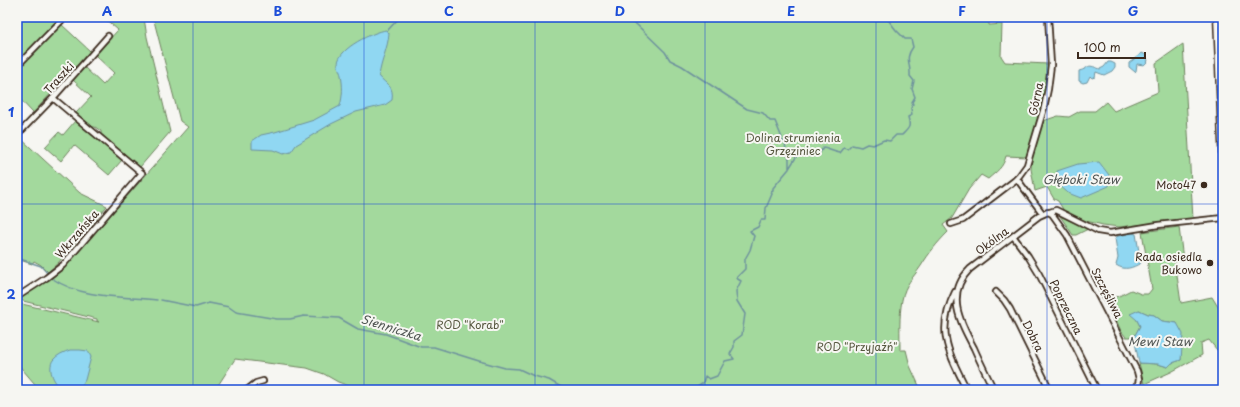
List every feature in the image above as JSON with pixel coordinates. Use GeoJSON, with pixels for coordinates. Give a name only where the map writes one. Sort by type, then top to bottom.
{"type":"FeatureCollection","features":[{"type":"Feature","properties":{"kind":"street"},"geometry":{"type":"LineString","coordinates":[[17,66],[65,17]]}},
{"type":"Feature","properties":{"kind":"street","name":"Górna"},"geometry":{"type":"LineString","coordinates":[[951,224],[963,220],[1016,179],[1027,165],[1042,116],[1051,66],[1048,17]]}},
{"type":"Feature","properties":{"kind":"street"},"geometry":{"type":"LineString","coordinates":[[1217,17],[1223,167]]}},
{"type":"Feature","properties":{"kind":"street","name":"Traszki"},"geometry":{"type":"LineString","coordinates":[[17,125],[22,130],[53,98],[108,36]]}},
{"type":"Feature","properties":{"kind":"street"},"geometry":{"type":"LineString","coordinates":[[1218,42],[1223,37]]}},
{"type":"Feature","properties":{"kind":"street","name":"Wkrzańska"},"geometry":{"type":"LineString","coordinates":[[17,297],[46,278],[62,265],[142,173],[53,98]]}},
{"type":"Feature","properties":{"kind":"street"},"geometry":{"type":"LineString","coordinates":[[1016,179],[1042,214],[1056,210],[1098,231],[1110,233],[1158,225],[1223,218]]}},
{"type":"Feature","properties":{"kind":"street","name":"Szczęśliwa"},"geometry":{"type":"LineString","coordinates":[[1050,212],[1067,235],[1137,372],[1139,379],[1138,385],[1131,390]]}},
{"type":"Feature","properties":{"kind":"street","name":"Okólna"},"geometry":{"type":"LineString","coordinates":[[967,390],[950,354],[946,339],[945,324],[950,302],[962,278],[970,269],[1042,214]]}},
{"type":"Feature","properties":{"kind":"street","name":"Poprzeczna"},"geometry":{"type":"LineString","coordinates":[[1013,236],[1034,265],[1044,283],[1097,390]]}},
{"type":"Feature","properties":{"kind":"street","name":"Okólna"},"geometry":{"type":"LineString","coordinates":[[958,288],[956,304],[960,320],[994,390]]}},
{"type":"Feature","properties":{"kind":"street","name":"Dobra"},"geometry":{"type":"LineString","coordinates":[[996,292],[1010,309],[1050,390]]}},
{"type":"Feature","properties":{"kind":"street"},"geometry":{"type":"LineString","coordinates":[[247,390],[256,383],[263,381]]}},
{"type":"Feature","properties":{"kind":"green space"},"geometry":{"type":"Polygon","coordinates":[[[17,17],[62,17],[17,63],[17,17]]]}},
{"type":"Feature","properties":{"kind":"green space"},"geometry":{"type":"Polygon","coordinates":[[[103,17],[144,18],[147,37],[170,132],[140,167],[101,134],[101,131],[93,127],[76,113],[91,97],[73,80],[84,67],[103,85],[114,73],[95,55],[118,30],[103,17]]]}},
{"type":"Feature","properties":{"kind":"green space"},"geometry":{"type":"Polygon","coordinates":[[[153,17],[989,17],[989,25],[1002,24],[1001,56],[1005,62],[1048,64],[1038,122],[1027,157],[1006,156],[1001,166],[988,179],[981,175],[969,189],[952,218],[943,225],[948,232],[930,252],[903,294],[900,312],[900,350],[906,350],[910,366],[921,390],[353,390],[349,386],[324,374],[307,368],[235,359],[215,390],[40,390],[17,363],[17,308],[22,304],[99,322],[97,319],[23,301],[18,297],[49,277],[102,225],[188,127],[180,121],[153,17]]]}},
{"type":"Feature","properties":{"kind":"green space"},"geometry":{"type":"Polygon","coordinates":[[[61,24],[90,51],[33,113],[17,96],[17,69],[61,24]]]}},
{"type":"Feature","properties":{"kind":"green space"},"geometry":{"type":"Polygon","coordinates":[[[1183,44],[1193,219],[1119,227],[1103,225],[1086,221],[1064,211],[1058,201],[1054,199],[1047,187],[1035,191],[1031,169],[1032,158],[1043,121],[1058,116],[1069,117],[1080,111],[1095,111],[1106,102],[1114,111],[1158,92],[1156,63],[1183,44]]]}},
{"type":"Feature","properties":{"kind":"green space"},"geometry":{"type":"Polygon","coordinates":[[[75,121],[122,160],[109,175],[74,145],[61,161],[45,147],[59,132],[63,135],[75,121]]]}},
{"type":"Feature","properties":{"kind":"green space"},"geometry":{"type":"Polygon","coordinates":[[[18,136],[80,193],[107,206],[58,263],[48,272],[34,261],[32,264],[17,259],[18,136]]]}},
{"type":"Feature","properties":{"kind":"green space"},"geometry":{"type":"Polygon","coordinates":[[[1060,216],[1088,229],[1073,235],[1060,216]]]}},
{"type":"Feature","properties":{"kind":"green space"},"geometry":{"type":"Polygon","coordinates":[[[1179,227],[1183,260],[1175,262],[1181,303],[1212,297],[1223,315],[1223,348],[1217,350],[1209,340],[1201,343],[1202,355],[1171,372],[1144,384],[1139,363],[1158,364],[1168,367],[1172,363],[1181,360],[1177,323],[1162,321],[1154,315],[1139,310],[1137,320],[1140,326],[1134,337],[1126,337],[1121,331],[1110,306],[1111,298],[1131,290],[1141,294],[1148,294],[1152,289],[1142,232],[1179,227]]]}},
{"type":"Feature","properties":{"kind":"water"},"geometry":{"type":"Polygon","coordinates":[[[386,30],[389,33],[379,76],[391,88],[392,100],[385,105],[356,112],[331,124],[296,145],[291,152],[283,154],[273,150],[252,149],[252,141],[261,135],[314,120],[340,106],[342,98],[342,83],[338,64],[340,57],[350,46],[365,37],[386,30]]]}},
{"type":"Feature","properties":{"kind":"water"},"geometry":{"type":"Polygon","coordinates":[[[1142,53],[1146,55],[1148,61],[1144,65],[1137,64],[1135,72],[1129,67],[1129,63],[1142,53]]]}},
{"type":"Feature","properties":{"kind":"water"},"geometry":{"type":"Polygon","coordinates":[[[1108,62],[1115,64],[1112,71],[1104,75],[1096,72],[1095,77],[1092,78],[1090,76],[1087,82],[1083,83],[1079,81],[1079,71],[1090,66],[1100,69],[1108,62]]]}},
{"type":"Feature","properties":{"kind":"water","name":"Głęboki Staw"},"geometry":{"type":"Polygon","coordinates":[[[1099,162],[1109,175],[1109,186],[1081,198],[1068,193],[1058,184],[1057,171],[1078,164],[1099,162]]]}},
{"type":"Feature","properties":{"kind":"water"},"geometry":{"type":"Polygon","coordinates":[[[1132,233],[1136,234],[1141,263],[1132,267],[1119,267],[1116,265],[1118,258],[1115,238],[1132,233]]]}},
{"type":"Feature","properties":{"kind":"water","name":"Mewi Staw"},"geometry":{"type":"Polygon","coordinates":[[[1139,310],[1154,315],[1162,321],[1177,323],[1183,334],[1181,360],[1172,363],[1168,367],[1158,364],[1139,363],[1134,337],[1140,326],[1137,320],[1130,314],[1139,310]]]}},
{"type":"Feature","properties":{"kind":"water"},"geometry":{"type":"Polygon","coordinates":[[[70,350],[88,351],[91,357],[85,380],[80,388],[65,389],[55,381],[51,372],[51,364],[55,358],[70,350]]]}},
{"type":"Feature","properties":{"kind":"waterway"},"geometry":{"type":"LineString","coordinates":[[387,31],[400,17]]}},
{"type":"Feature","properties":{"kind":"waterway"},"geometry":{"type":"LineString","coordinates":[[615,17],[636,24],[665,52],[670,60],[682,66],[747,109],[763,113],[770,121],[775,121],[782,138],[781,140],[785,142],[789,159],[789,169]]}},
{"type":"Feature","properties":{"kind":"waterway"},"geometry":{"type":"LineString","coordinates":[[697,390],[697,387],[703,383],[705,376],[709,379],[717,376],[725,361],[734,359],[730,354],[734,347],[734,341],[742,335],[745,314],[737,301],[736,291],[741,281],[736,278],[745,269],[745,259],[750,250],[754,236],[750,231],[758,227],[761,220],[765,220],[766,208],[772,194],[771,191],[788,170],[800,151],[809,150],[819,154],[823,148],[840,153],[844,148],[848,149],[852,145],[861,147],[867,144],[873,145],[884,140],[890,141],[896,135],[902,135],[909,127],[908,117],[912,115],[911,108],[915,97],[912,89],[914,81],[910,76],[908,58],[913,47],[911,39],[905,39],[886,17]]}},
{"type":"Feature","properties":{"kind":"waterway","name":"Sienniczka"},"geometry":{"type":"LineString","coordinates":[[17,258],[41,266],[48,274]]}},
{"type":"Feature","properties":{"kind":"waterway","name":"Sienniczka"},"geometry":{"type":"LineString","coordinates":[[53,279],[77,290],[103,296],[157,300]]}},
{"type":"Feature","properties":{"kind":"waterway","name":"Sienniczka"},"geometry":{"type":"LineString","coordinates":[[161,300],[196,307],[209,303],[229,307],[236,312],[277,319],[290,319],[304,316],[339,318],[358,329],[386,334],[421,347],[434,347],[505,368],[519,369],[534,376],[549,380],[566,390]]}},
{"type":"Feature","properties":{"kind":"place","name":"Moto47"},"geometry":{"type":"Point","coordinates":[1204,185]}},
{"type":"Feature","properties":{"kind":"place","name":"Rada osiedla Bukowo"},"geometry":{"type":"Point","coordinates":[1210,263]}},
{"type":"Feature","properties":{"kind":"park label","name":"Dolina strumienia Grzęziniec"},"geometry":{"type":"Point","coordinates":[793,144]}},
{"type":"Feature","properties":{"kind":"park label","name":"ROD \"Korab\""},"geometry":{"type":"Point","coordinates":[470,325]}},
{"type":"Feature","properties":{"kind":"park label","name":"ROD \"Przyjaźń\""},"geometry":{"type":"Point","coordinates":[857,347]}}]}
